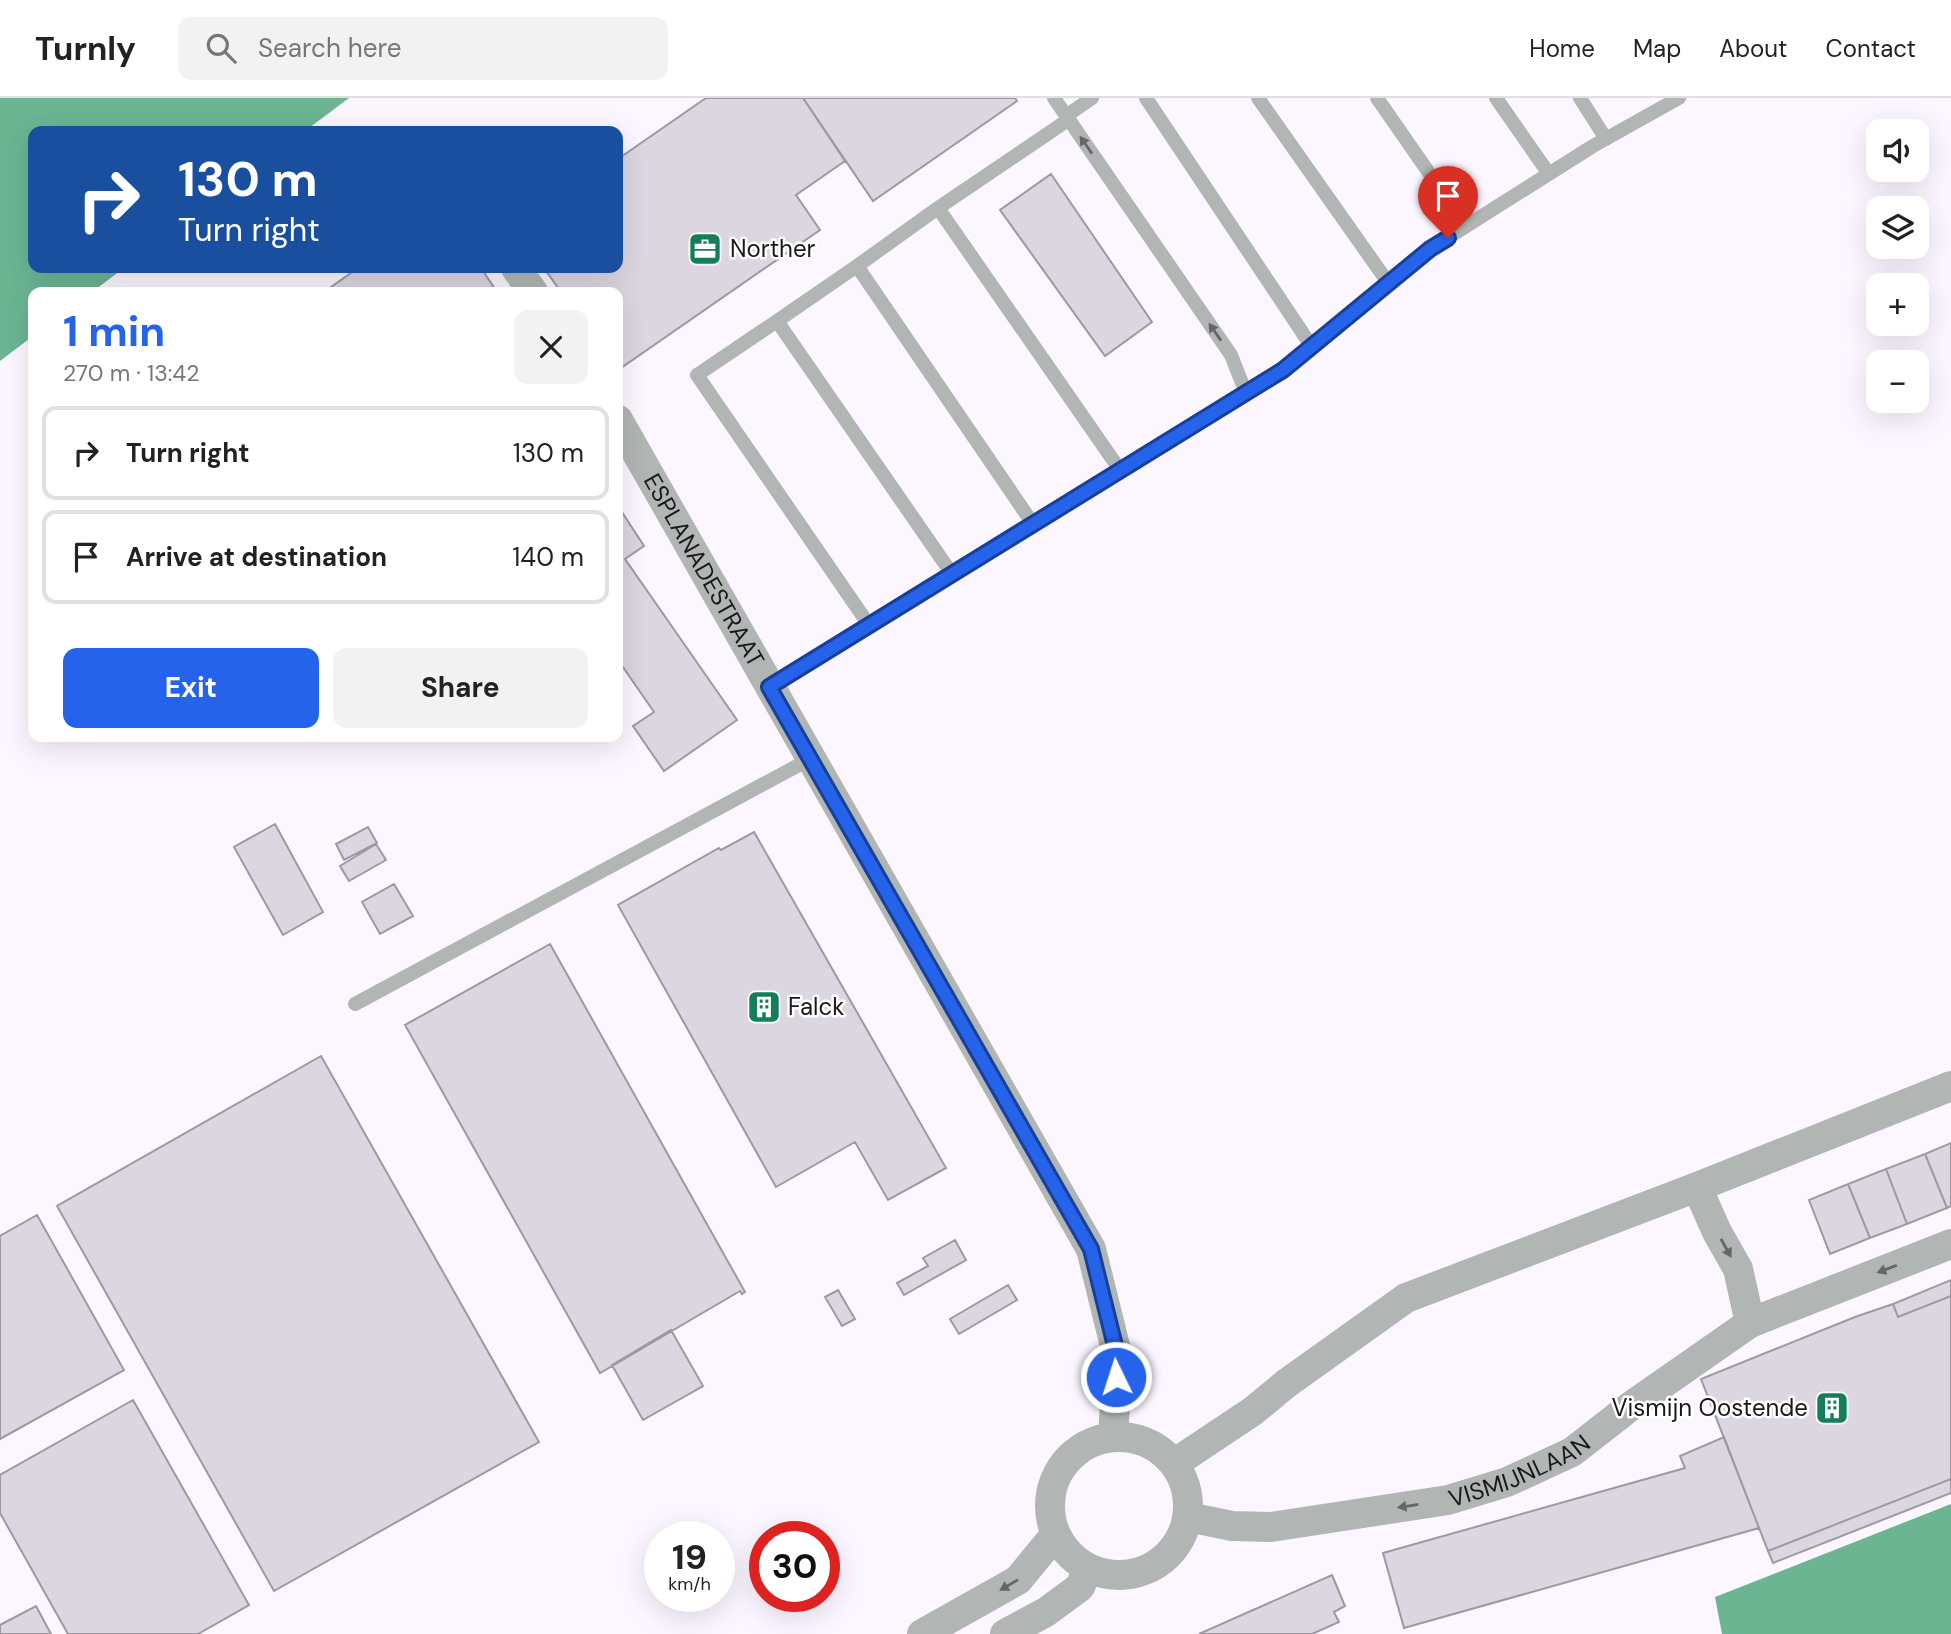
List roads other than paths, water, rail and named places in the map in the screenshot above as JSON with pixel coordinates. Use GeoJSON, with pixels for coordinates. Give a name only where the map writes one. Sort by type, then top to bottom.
{"type":"FeatureCollection","features":[{"type":"Feature","properties":{"kind":"street","name":"ESPLANADESTRAAT"},"geometry":{"type":"LineString","coordinates":[[623,429],[1091,1249],[1118,1358],[1113,1436]]}},
{"type":"Feature","properties":{"kind":"street"},"geometry":{"type":"LineString","coordinates":[[1175,1463],[1254,1411],[1287,1383],[1406,1297],[1697,1187],[1951,1086]]}},
{"type":"Feature","properties":{"kind":"street"},"geometry":{"type":"LineString","coordinates":[[1697,1187],[1717,1232],[1738,1269],[1750,1323]]}},
{"type":"Feature","properties":{"kind":"street","name":"VISMIJNLAAN"},"geometry":{"type":"LineString","coordinates":[[1188,1517],[1232,1526],[1271,1527],[1448,1500],[1507,1482],[1572,1452],[1631,1406],[1750,1323],[1951,1244]]}},
{"type":"Feature","properties":{"kind":"street"},"geometry":{"type":"LineString","coordinates":[[1113,1436],[1147,1441],[1175,1463],[1184,1479],[1188,1517],[1179,1542],[1162,1560],[1140,1573],[1114,1576],[1088,1569],[1069,1555],[1055,1535],[1049,1502],[1058,1470],[1082,1446],[1113,1436]]}},
{"type":"Feature","properties":{"kind":"street"},"geometry":{"type":"LineString","coordinates":[[922,1634],[1018,1580],[1055,1535]]}},
{"type":"Feature","properties":{"kind":"street"},"geometry":{"type":"LineString","coordinates":[[1005,1634],[1046,1612],[1080,1587],[1088,1569]]}},
{"type":"Feature","properties":{"kind":"lane"},"geometry":{"type":"LineString","coordinates":[[1054,98],[1231,355],[1245,393]]}},
{"type":"Feature","properties":{"kind":"lane"},"geometry":{"type":"LineString","coordinates":[[869,625],[697,375],[857,266],[1092,98]]}},
{"type":"Feature","properties":{"kind":"lane"},"geometry":{"type":"LineString","coordinates":[[1146,98],[1312,347]]}},
{"type":"Feature","properties":{"kind":"lane"},"geometry":{"type":"LineString","coordinates":[[1258,98],[1389,284]]}},
{"type":"Feature","properties":{"kind":"lane"},"geometry":{"type":"LineString","coordinates":[[1377,98],[1466,226]]}},
{"type":"Feature","properties":{"kind":"lane"},"geometry":{"type":"LineString","coordinates":[[1496,98],[1549,174]]}},
{"type":"Feature","properties":{"kind":"lane"},"geometry":{"type":"LineString","coordinates":[[1580,98],[1606,139]]}},
{"type":"Feature","properties":{"kind":"lane"},"geometry":{"type":"LineString","coordinates":[[769,687],[1283,370],[1430,249],[1606,139],[1679,98]]}},
{"type":"Feature","properties":{"kind":"lane"},"geometry":{"type":"LineString","coordinates":[[938,208],[1120,470]]}},
{"type":"Feature","properties":{"kind":"lane"},"geometry":{"type":"LineString","coordinates":[[857,266],[1033,524]]}},
{"type":"Feature","properties":{"kind":"lane"},"geometry":{"type":"LineString","coordinates":[[777,321],[952,574]]}},
{"type":"Feature","properties":{"kind":"lane"},"geometry":{"type":"LineString","coordinates":[[355,1004],[810,759]]}},
{"type":"Feature","properties":{"kind":"place","name":"Norther"},"geometry":{"type":"Point","coordinates":[705,249]}},
{"type":"Feature","properties":{"kind":"place","name":"Falck"},"geometry":{"type":"Point","coordinates":[764,1007]}},
{"type":"Feature","properties":{"kind":"place","name":"Vismijn Oostende"},"geometry":{"type":"Point","coordinates":[1832,1408]}}]}
